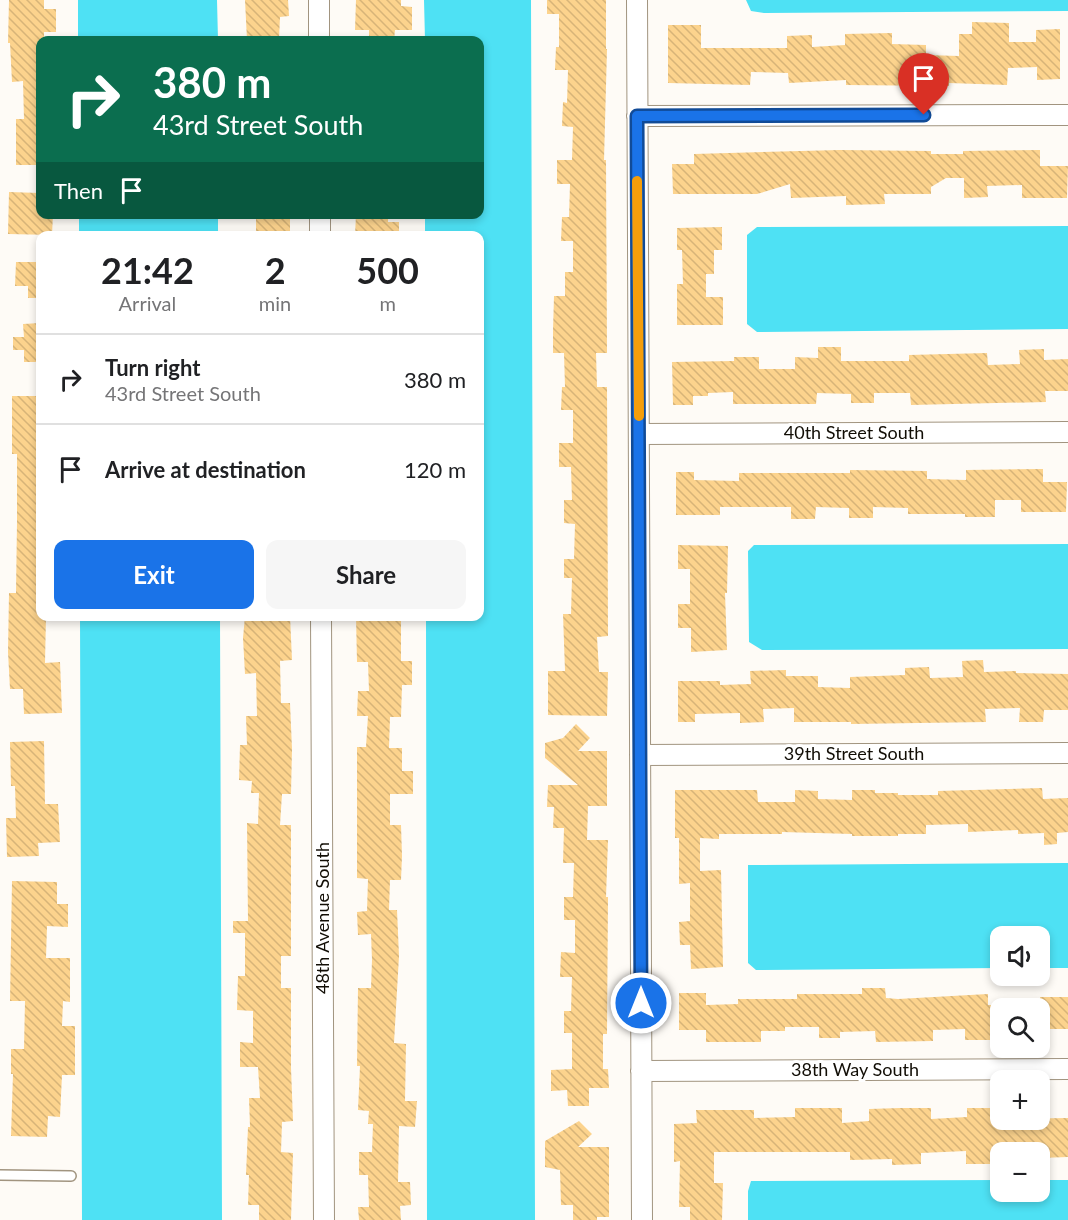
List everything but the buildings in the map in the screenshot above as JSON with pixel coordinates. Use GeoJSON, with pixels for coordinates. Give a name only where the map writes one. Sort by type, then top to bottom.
{"type":"FeatureCollection","features":[{"type":"Feature","properties":{"kind":"street"},"geometry":{"type":"LineString","coordinates":[[319,0],[319,36]]}},
{"type":"Feature","properties":{"kind":"street"},"geometry":{"type":"LineString","coordinates":[[637,0],[642,1220]]}},
{"type":"Feature","properties":{"kind":"street"},"geometry":{"type":"LineString","coordinates":[[637,116],[1068,115]]}},
{"type":"Feature","properties":{"kind":"street","name":"40th Street South"},"geometry":{"type":"LineString","coordinates":[[640,434],[1068,432]]}},
{"type":"Feature","properties":{"kind":"street","name":"48th Avenue South"},"geometry":{"type":"LineString","coordinates":[[321,621],[324,1220]]}},
{"type":"Feature","properties":{"kind":"street","name":"39th Street South"},"geometry":{"type":"LineString","coordinates":[[640,755],[1068,753]]}},
{"type":"Feature","properties":{"kind":"street","name":"38th Way South"},"geometry":{"type":"LineString","coordinates":[[641,1071],[1068,1069]]}},
{"type":"Feature","properties":{"kind":"lane"},"geometry":{"type":"LineString","coordinates":[[0,1175],[71,1176]]}},
{"type":"Feature","properties":{"kind":"water"},"geometry":{"type":"Polygon","coordinates":[[[78,0],[217,0],[218,36],[78,36],[78,0]]]}},
{"type":"Feature","properties":{"kind":"water"},"geometry":{"type":"Polygon","coordinates":[[[424,0],[531,0],[535,1220],[427,1220],[426,621],[484,621],[484,231],[425,231],[425,219],[484,219],[484,36],[425,36],[424,0]]]}},
{"type":"Feature","properties":{"kind":"water"},"geometry":{"type":"Polygon","coordinates":[[[746,0],[1068,0],[1068,11],[764,13],[751,11],[746,0]]]}},
{"type":"Feature","properties":{"kind":"water"},"geometry":{"type":"Polygon","coordinates":[[[79,219],[218,219],[218,231],[79,231],[79,219]]]}},
{"type":"Feature","properties":{"kind":"water"},"geometry":{"type":"Polygon","coordinates":[[[1068,226],[1068,329],[757,332],[747,324],[747,235],[757,227],[1068,226]]]}},
{"type":"Feature","properties":{"kind":"water"},"geometry":{"type":"Polygon","coordinates":[[[1068,544],[1068,649],[762,650],[749,642],[748,551],[754,545],[1068,544]]]}},
{"type":"Feature","properties":{"kind":"water"},"geometry":{"type":"Polygon","coordinates":[[[80,621],[220,621],[222,1220],[82,1220],[80,621]]]}},
{"type":"Feature","properties":{"kind":"water"},"geometry":{"type":"Polygon","coordinates":[[[1068,863],[1068,968],[1050,968],[1050,926],[990,926],[990,968],[756,970],[748,963],[748,865],[1068,863]]]}},
{"type":"Feature","properties":{"kind":"water"},"geometry":{"type":"Polygon","coordinates":[[[990,1180],[990,1202],[1050,1202],[1050,1180],[1068,1180],[1068,1220],[748,1220],[748,1191],[751,1181],[990,1180]]]}},
{"type":"Feature","properties":{"kind":"slow traffic"},"geometry":{"type":"LineString","coordinates":[[637,181],[639,416]]}},
{"type":"Feature","properties":{"kind":"route"},"geometry":{"type":"LineString","coordinates":[[641,1003],[637,116],[924,115]]}}]}
